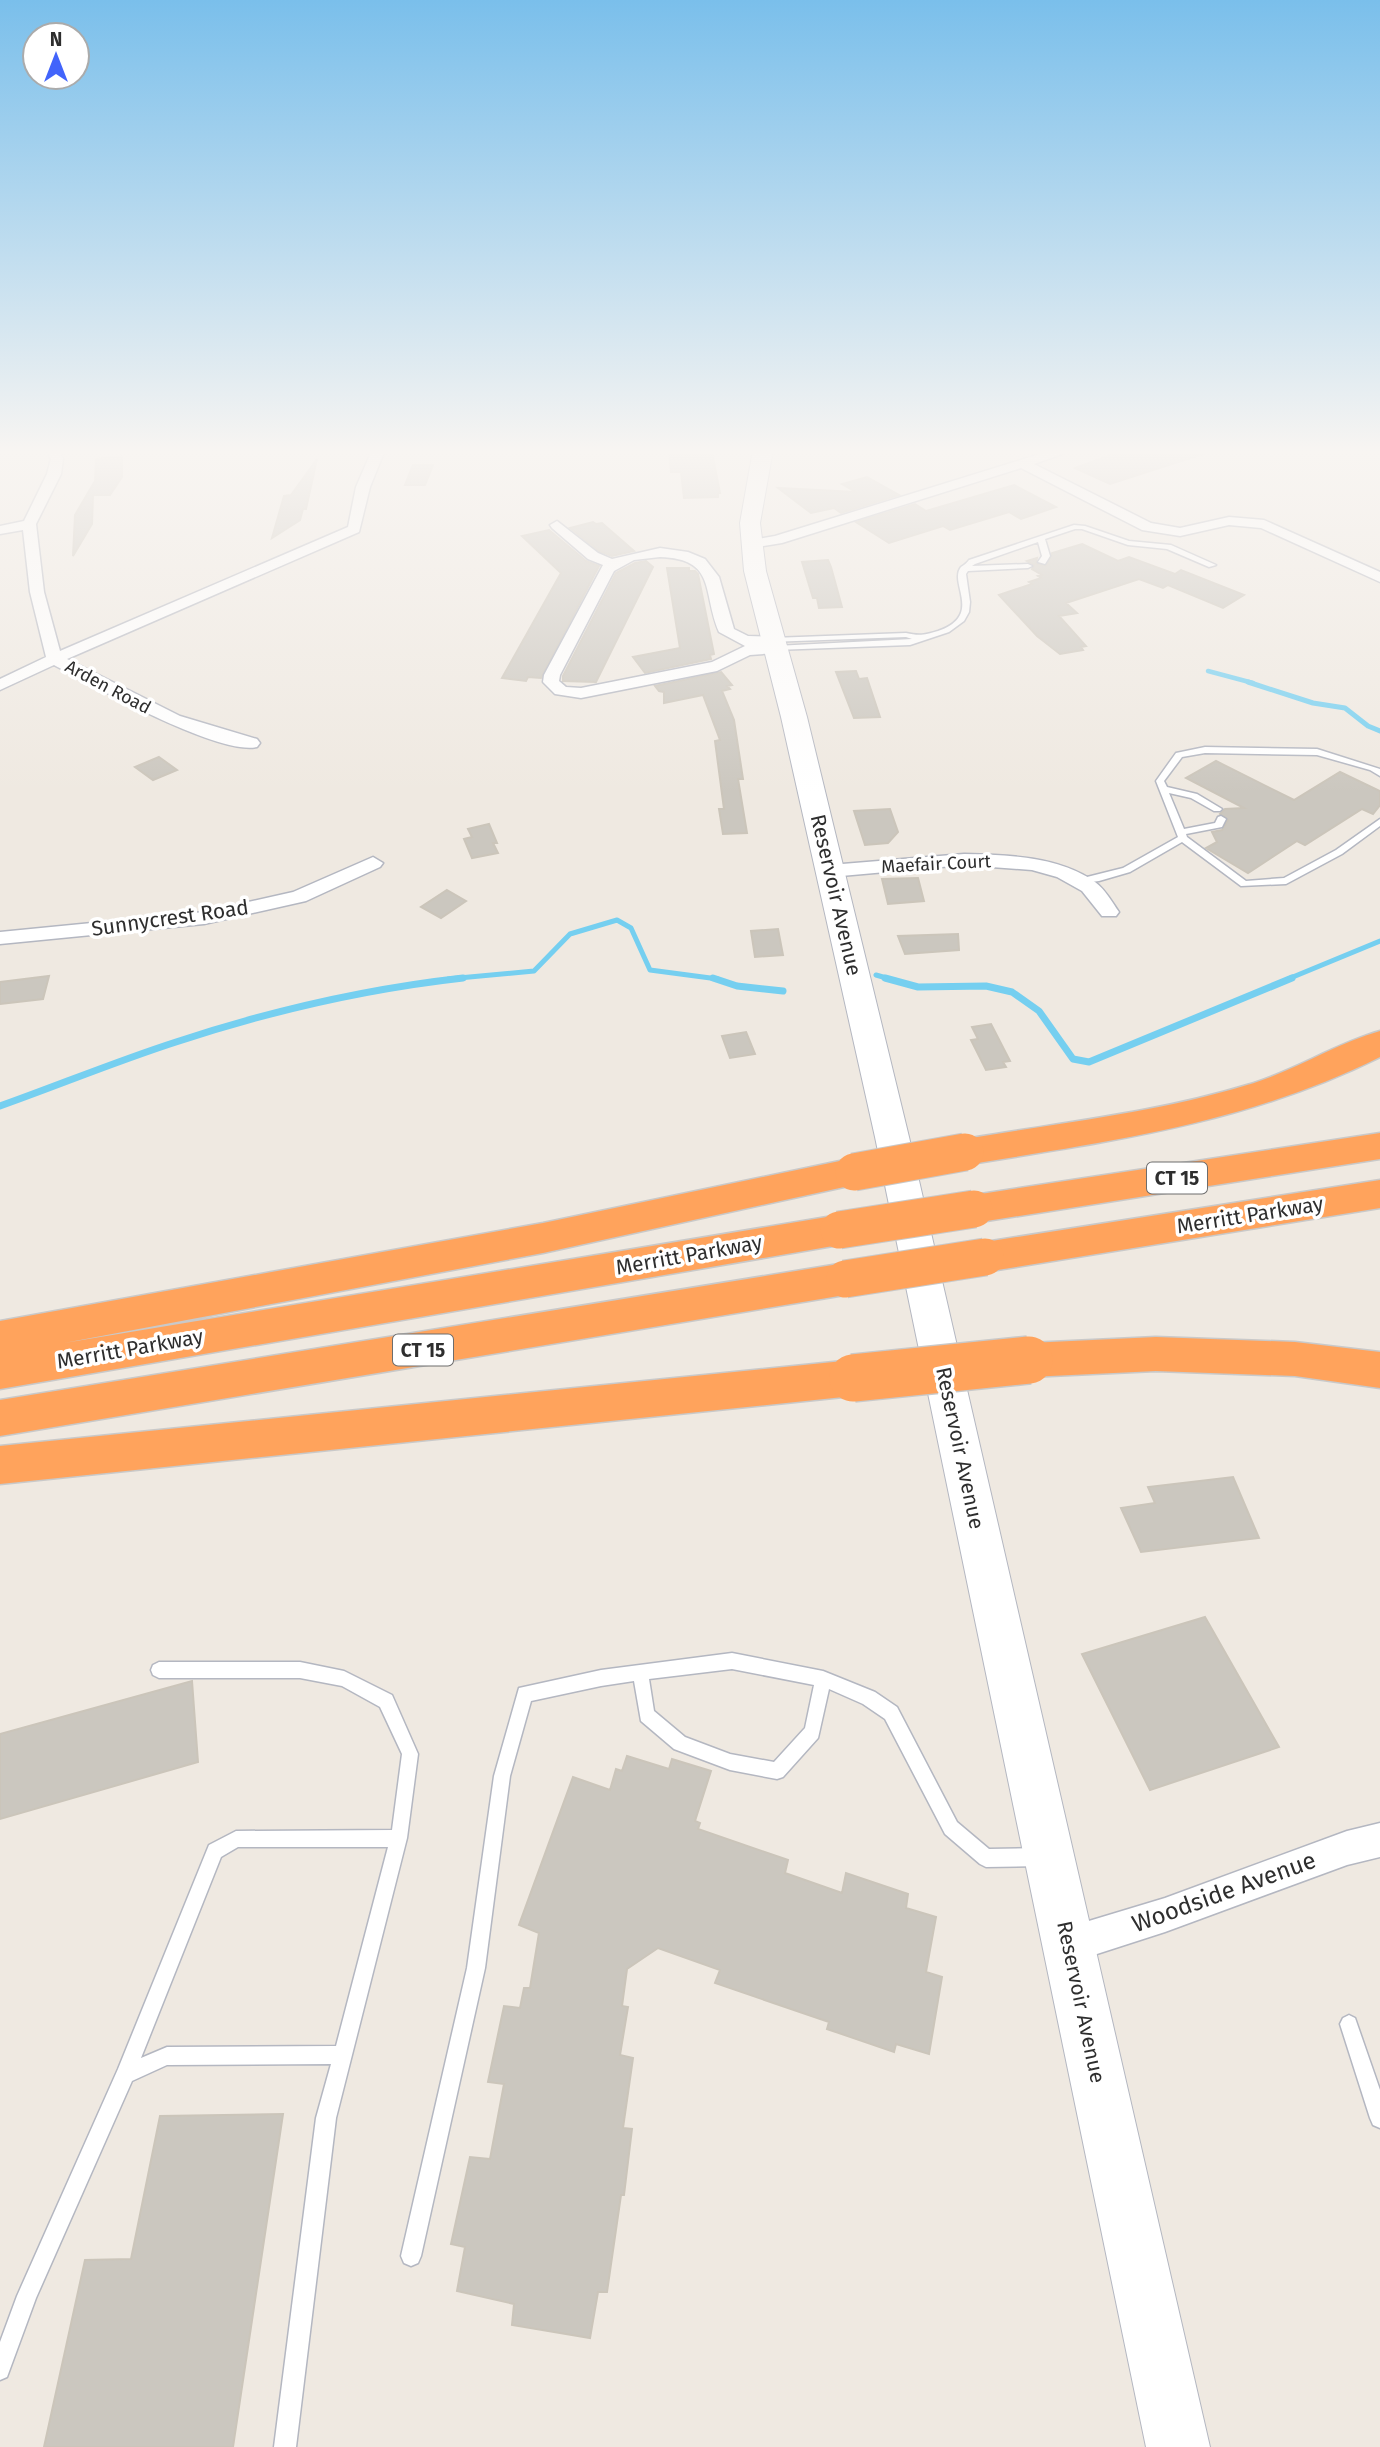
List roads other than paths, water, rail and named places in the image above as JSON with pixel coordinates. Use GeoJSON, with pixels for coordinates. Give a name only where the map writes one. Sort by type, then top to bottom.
{"type":"FeatureCollection","features":[{"type":"Feature","properties":{"kind":"highway"},"geometry":{"type":"LineString","coordinates":[[0,1338],[530,1241],[854,1172],[1128,1125],[1248,1098],[1335,1065],[1380,1043]]}},
{"type":"Feature","properties":{"kind":"highway","name":"Merritt Parkway"},"geometry":{"type":"LineString","coordinates":[[0,1371],[839,1230],[1380,1146]]}},
{"type":"Feature","properties":{"kind":"highway","name":"Merritt Parkway"},"geometry":{"type":"LineString","coordinates":[[0,1418],[1380,1194]]}},
{"type":"Feature","properties":{"kind":"highway"},"geometry":{"type":"LineString","coordinates":[[0,1465],[1028,1360],[1156,1354],[1295,1359],[1380,1370]]}},
{"type":"Feature","properties":{"kind":"main road","name":"Reservoir Avenue"},"geometry":{"type":"LineString","coordinates":[[756,564],[889,1123],[1178,2447]]}},
{"type":"Feature","properties":{"kind":"street","name":"Arden Road"},"geometry":{"type":"LineString","coordinates":[[34,564],[37,592],[54,659],[184,725],[212,736],[251,743]]}},
{"type":"Feature","properties":{"kind":"street"},"geometry":{"type":"LineString","coordinates":[[0,685],[273,564]]}},
{"type":"Feature","properties":{"kind":"street"},"geometry":{"type":"LineString","coordinates":[[612,564],[589,602],[552,676],[551,682],[555,689],[573,694],[717,666],[747,650],[774,644]]}},
{"type":"Feature","properties":{"kind":"street"},"geometry":{"type":"LineString","coordinates":[[704,564],[711,575],[727,632],[745,641],[774,644]]}},
{"type":"Feature","properties":{"kind":"street"},"geometry":{"type":"LineString","coordinates":[[1350,564],[1380,578]]}},
{"type":"Feature","properties":{"kind":"street","name":"Maefair Court"},"geometry":{"type":"LineString","coordinates":[[831,871],[973,859],[1012,860],[1052,869],[1088,887],[1109,912]]}},
{"type":"Feature","properties":{"kind":"street","name":"Sunnycrest Road"},"geometry":{"type":"LineString","coordinates":[[0,938],[204,918],[299,897],[373,863]]}},
{"type":"Feature","properties":{"kind":"street","name":"Woodside Avenue"},"geometry":{"type":"LineString","coordinates":[[1069,1945],[1165,1915],[1347,1848],[1380,1840]]}},
{"type":"Feature","properties":{"kind":"lane"},"geometry":{"type":"LineString","coordinates":[[774,644],[910,643],[951,628],[960,622],[966,613],[968,604],[962,574],[969,564]]}},
{"type":"Feature","properties":{"kind":"lane"},"geometry":{"type":"LineString","coordinates":[[964,569],[1028,566]]}},
{"type":"Feature","properties":{"kind":"lane"},"geometry":{"type":"LineString","coordinates":[[1380,774],[1374,768],[1317,752],[1205,750],[1179,755],[1160,781],[1182,835],[1244,884],[1286,881],[1339,852],[1380,822]]}},
{"type":"Feature","properties":{"kind":"lane"},"geometry":{"type":"LineString","coordinates":[[1163,789],[1194,796],[1217,809]]}},
{"type":"Feature","properties":{"kind":"lane"},"geometry":{"type":"LineString","coordinates":[[1078,882],[1136,866],[1182,835],[1219,825],[1221,819]]}},
{"type":"Feature","properties":{"kind":"lane"},"geometry":{"type":"LineString","coordinates":[[411,2256],[476,1968],[502,1776],[525,1694],[640,1672],[732,1661],[823,1679],[869,1698],[891,1713],[951,1828],[986,1858],[1048,1857]]}},
{"type":"Feature","properties":{"kind":"lane"},"geometry":{"type":"LineString","coordinates":[[159,1670],[300,1670],[344,1679],[387,1701],[410,1754],[399,1838],[326,2118],[285,2447]]}},
{"type":"Feature","properties":{"kind":"lane"},"geometry":{"type":"LineString","coordinates":[[640,1672],[647,1715],[680,1743],[730,1762],[777,1770],[812,1732],[823,1679]]}},
{"type":"Feature","properties":{"kind":"lane"},"geometry":{"type":"LineString","coordinates":[[0,2370],[27,2296],[125,2074],[215,1851],[236,1839],[399,1838]]}},
{"type":"Feature","properties":{"kind":"lane"},"geometry":{"type":"LineString","coordinates":[[1349,2024],[1380,2118]]}},
{"type":"Feature","properties":{"kind":"lane"},"geometry":{"type":"LineString","coordinates":[[125,2074],[167,2056],[343,2055]]}},
{"type":"Feature","properties":{"kind":"waterway"},"geometry":{"type":"LineString","coordinates":[[1208,671],[1253,683]]}},
{"type":"Feature","properties":{"kind":"waterway"},"geometry":{"type":"LineString","coordinates":[[1248,682],[1313,703],[1345,708],[1368,726],[1380,731]]}},
{"type":"Feature","properties":{"kind":"waterway"},"geometry":{"type":"LineString","coordinates":[[448,979],[534,971],[570,934],[617,920],[631,928],[650,970],[715,979]]}},
{"type":"Feature","properties":{"kind":"waterway"},"geometry":{"type":"LineString","coordinates":[[1288,979],[1380,941]]}},
{"type":"Feature","properties":{"kind":"waterway"},"geometry":{"type":"LineString","coordinates":[[876,975],[890,979]]}},
{"type":"Feature","properties":{"kind":"waterway"},"geometry":{"type":"LineString","coordinates":[[0,1106],[154,1049],[247,1020],[318,1002],[463,978]]}},
{"type":"Feature","properties":{"kind":"waterway"},"geometry":{"type":"LineString","coordinates":[[885,978],[918,987],[986,986],[1012,992],[1039,1011],[1073,1059],[1089,1062],[1292,978]]}},
{"type":"Feature","properties":{"kind":"waterway"},"geometry":{"type":"LineString","coordinates":[[715,979],[737,986],[783,991]]}}]}
